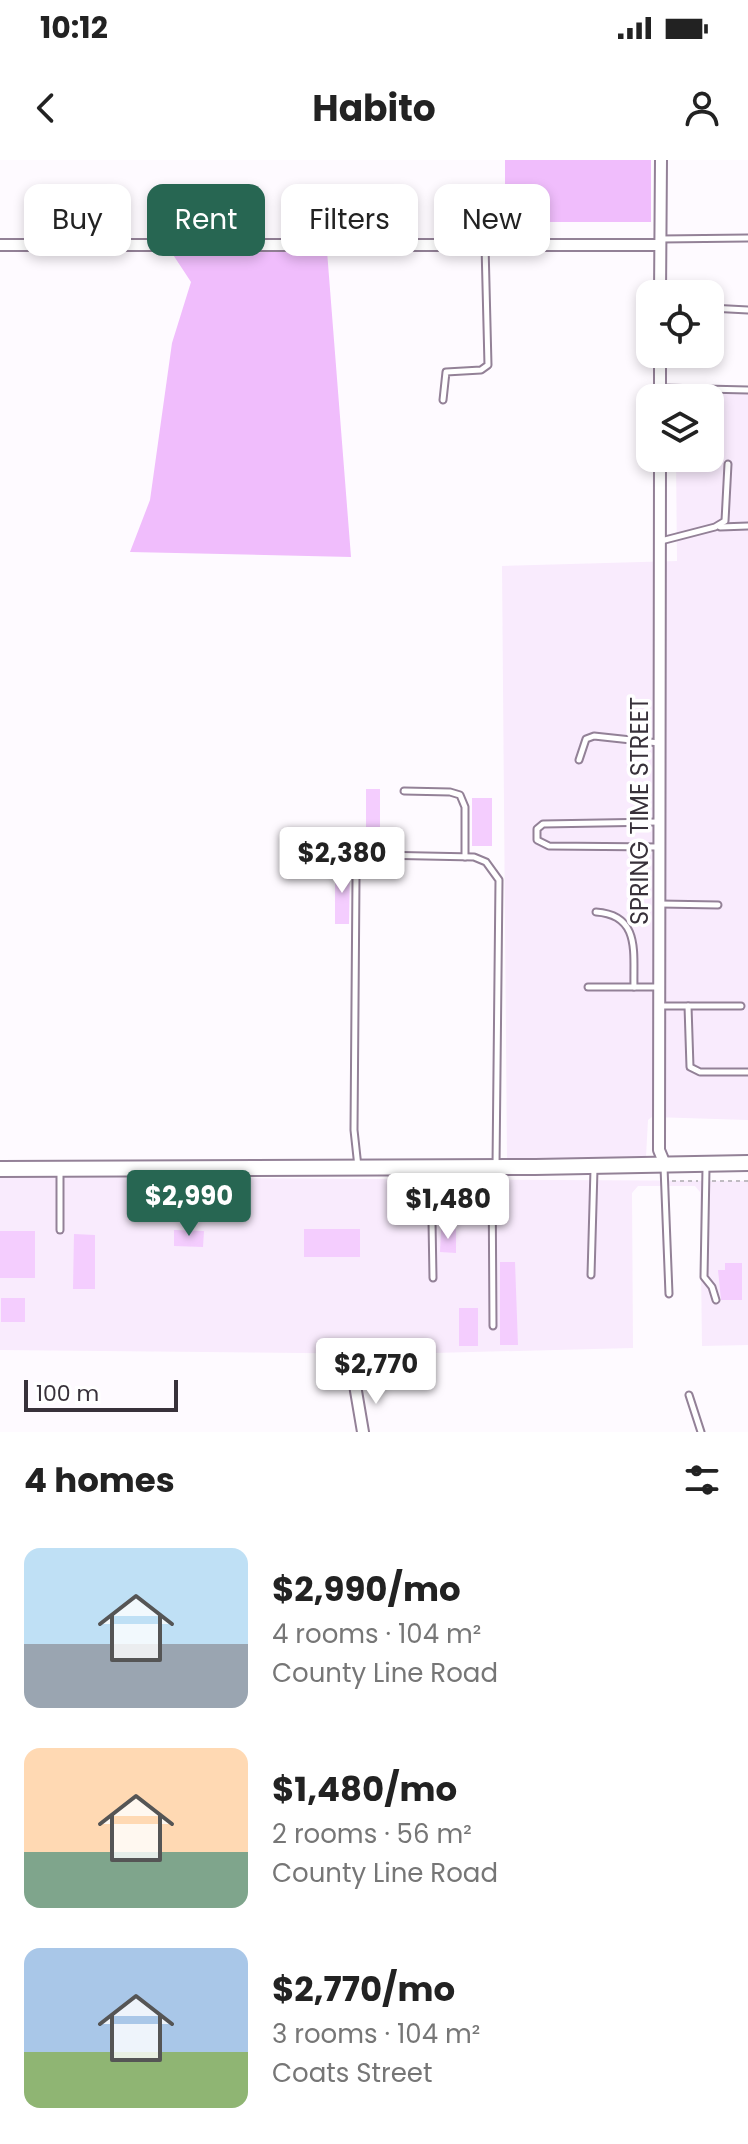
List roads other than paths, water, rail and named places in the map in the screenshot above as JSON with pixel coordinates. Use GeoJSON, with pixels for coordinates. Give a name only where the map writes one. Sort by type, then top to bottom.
{"type":"FeatureCollection","features":[{"type":"Feature","properties":{"kind":"main road"},"geometry":{"type":"LineString","coordinates":[[664,1162],[748,1153]]}},
{"type":"Feature","properties":{"kind":"main road"},"geometry":{"type":"LineString","coordinates":[[0,1169],[436,1168],[748,1163]]}},
{"type":"Feature","properties":{"kind":"street"},"geometry":{"type":"LineString","coordinates":[[660,280],[661,160]]}},
{"type":"Feature","properties":{"kind":"street"},"geometry":{"type":"LineString","coordinates":[[550,243],[660,242]]}},
{"type":"Feature","properties":{"kind":"street"},"geometry":{"type":"LineString","coordinates":[[0,245],[434,244]]}},
{"type":"Feature","properties":{"kind":"street","name":"SPRING TIME STREET"},"geometry":{"type":"LineString","coordinates":[[660,472],[659,1150],[664,1162]]}},
{"type":"Feature","properties":{"kind":"street"},"geometry":{"type":"LineString","coordinates":[[355,1385],[363,1432]]}},
{"type":"Feature","properties":{"kind":"lane"},"geometry":{"type":"LineString","coordinates":[[660,242],[748,238]]}},
{"type":"Feature","properties":{"kind":"lane"},"geometry":{"type":"LineString","coordinates":[[443,400],[446,372],[481,370],[488,365],[484,256]]}},
{"type":"Feature","properties":{"kind":"lane"},"geometry":{"type":"LineString","coordinates":[[724,309],[748,310]]}},
{"type":"Feature","properties":{"kind":"lane"},"geometry":{"type":"LineString","coordinates":[[724,391],[748,390]]}},
{"type":"Feature","properties":{"kind":"lane"},"geometry":{"type":"LineString","coordinates":[[715,527],[725,521],[727,514],[728,464]]}},
{"type":"Feature","properties":{"kind":"lane"},"geometry":{"type":"LineString","coordinates":[[660,541],[715,527],[748,526]]}},
{"type":"Feature","properties":{"kind":"lane"},"geometry":{"type":"LineString","coordinates":[[579,760],[586,739],[594,736],[660,743]]}},
{"type":"Feature","properties":{"kind":"lane"},"geometry":{"type":"LineString","coordinates":[[404,791],[460,795],[465,807],[465,857]]}},
{"type":"Feature","properties":{"kind":"lane"},"geometry":{"type":"LineString","coordinates":[[659,822],[549,823],[537,829],[537,840],[549,846],[659,847]]}},
{"type":"Feature","properties":{"kind":"lane"},"geometry":{"type":"LineString","coordinates":[[358,1168],[354,1116],[356,878],[359,866],[364,859],[377,855],[465,857],[486,862],[499,880],[493,1326]]}},
{"type":"Feature","properties":{"kind":"lane"},"geometry":{"type":"LineString","coordinates":[[659,904],[718,905]]}},
{"type":"Feature","properties":{"kind":"lane"},"geometry":{"type":"LineString","coordinates":[[596,912],[619,918],[628,927],[632,935],[634,987]]}},
{"type":"Feature","properties":{"kind":"lane"},"geometry":{"type":"LineString","coordinates":[[588,987],[659,987]]}},
{"type":"Feature","properties":{"kind":"lane"},"geometry":{"type":"LineString","coordinates":[[659,1006],[741,1006]]}},
{"type":"Feature","properties":{"kind":"lane"},"geometry":{"type":"LineString","coordinates":[[688,1006],[690,1067],[700,1072],[748,1072]]}},
{"type":"Feature","properties":{"kind":"lane"},"geometry":{"type":"LineString","coordinates":[[664,1162],[669,1294]]}},
{"type":"Feature","properties":{"kind":"lane"},"geometry":{"type":"LineString","coordinates":[[706,1163],[704,1277],[712,1287],[716,1300]]}},
{"type":"Feature","properties":{"kind":"lane"},"geometry":{"type":"LineString","coordinates":[[591,1275],[594,1164]]}},
{"type":"Feature","properties":{"kind":"lane"},"geometry":{"type":"LineString","coordinates":[[433,1278],[432,1221],[437,1210],[436,1168]]}},
{"type":"Feature","properties":{"kind":"lane"},"geometry":{"type":"LineString","coordinates":[[60,1169],[60,1230]]}},
{"type":"Feature","properties":{"kind":"lane"},"geometry":{"type":"LineString","coordinates":[[689,1395],[701,1432]]}}]}
